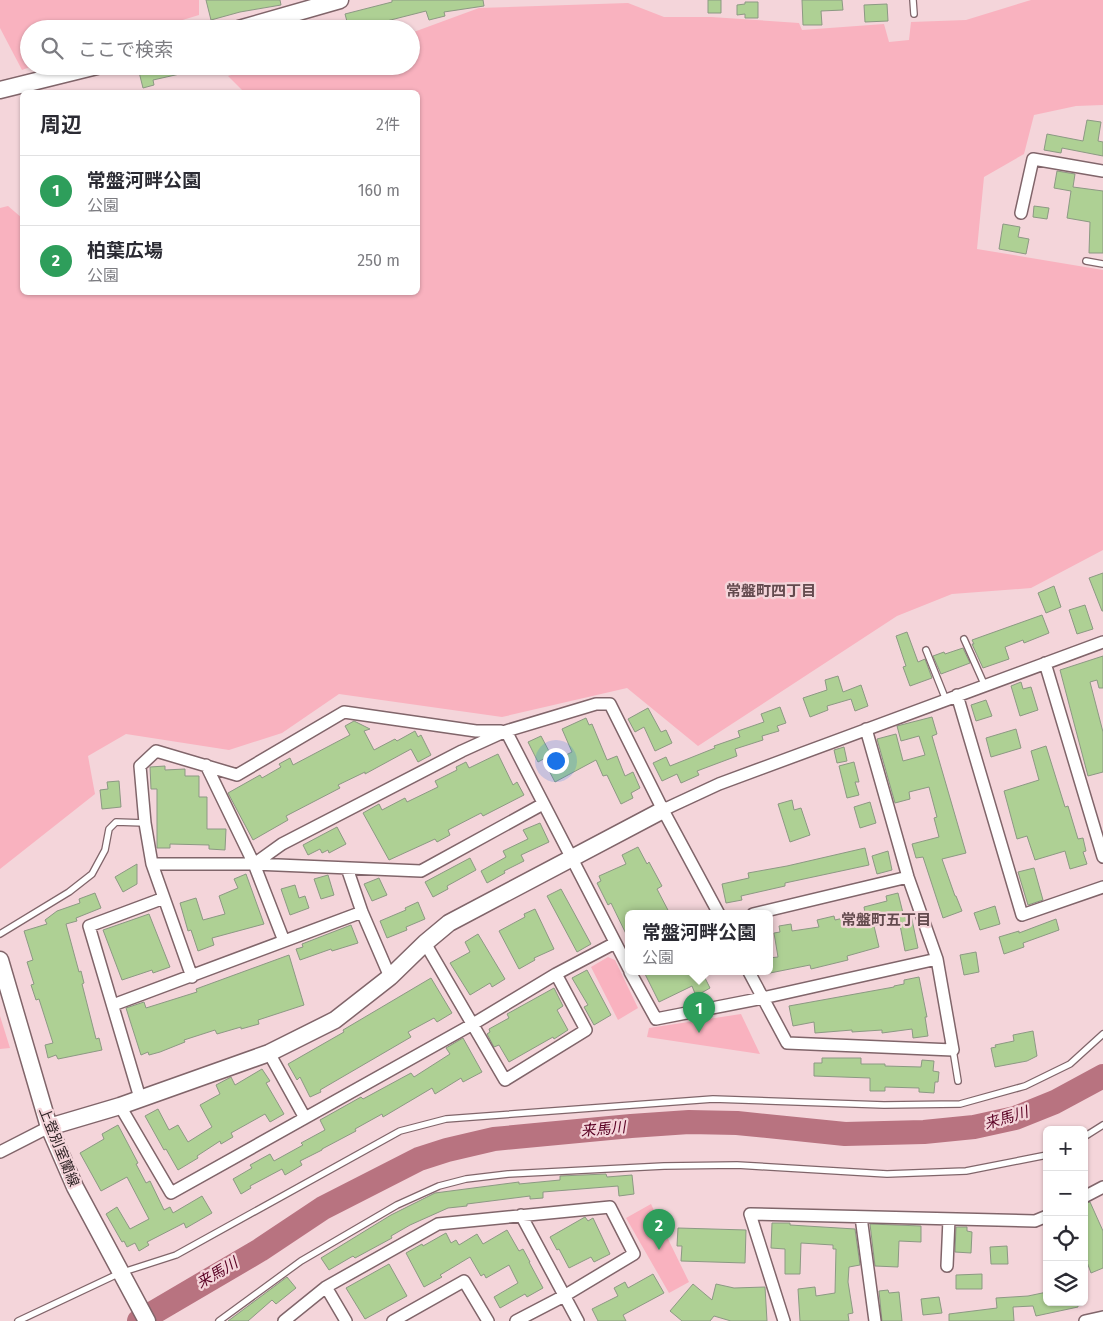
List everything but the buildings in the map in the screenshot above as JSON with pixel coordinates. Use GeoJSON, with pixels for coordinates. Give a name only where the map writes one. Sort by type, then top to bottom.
{"type":"FeatureCollection","features":[{"type":"Feature","properties":{"kind":"street"},"geometry":{"type":"LineString","coordinates":[[270,20],[340,0]]}},
{"type":"Feature","properties":{"kind":"street"},"geometry":{"type":"LineString","coordinates":[[0,90],[61,75]]}},
{"type":"Feature","properties":{"kind":"street"},"geometry":{"type":"LineString","coordinates":[[1021,214],[1033,159],[1103,171]]}},
{"type":"Feature","properties":{"kind":"street"},"geometry":{"type":"LineString","coordinates":[[0,1152],[49,1127],[120,1106],[269,1054],[335,1020],[390,977],[425,943],[449,924],[570,858],[663,810],[719,784],[1103,642]]}},
{"type":"Feature","properties":{"kind":"street"},"geometry":{"type":"LineString","coordinates":[[1045,663],[1103,857]]}},
{"type":"Feature","properties":{"kind":"street"},"geometry":{"type":"LineString","coordinates":[[957,695],[1022,915],[1103,887]]}},
{"type":"Feature","properties":{"kind":"street"},"geometry":{"type":"LineString","coordinates":[[254,864],[282,844],[462,750],[506,731],[596,704],[610,704],[663,810],[717,910]]}},
{"type":"Feature","properties":{"kind":"street"},"geometry":{"type":"LineString","coordinates":[[192,976],[152,864],[145,823],[140,766],[156,751],[237,775],[344,712],[476,731],[506,731]]}},
{"type":"Feature","properties":{"kind":"street"},"geometry":{"type":"LineString","coordinates":[[751,975],[787,1043],[953,1050],[937,959],[908,877],[866,729]]}},
{"type":"Feature","properties":{"kind":"street"},"geometry":{"type":"LineString","coordinates":[[506,731],[625,962]]}},
{"type":"Feature","properties":{"kind":"street"},"geometry":{"type":"LineString","coordinates":[[206,765],[254,864],[284,941]]}},
{"type":"Feature","properties":{"kind":"street"},"geometry":{"type":"LineString","coordinates":[[152,864],[254,864],[421,871],[543,804]]}},
{"type":"Feature","properties":{"kind":"street"},"geometry":{"type":"LineString","coordinates":[[347,868],[362,912],[390,977]]}},
{"type":"Feature","properties":{"kind":"street"},"geometry":{"type":"LineString","coordinates":[[770,910],[908,877]]}},
{"type":"Feature","properties":{"kind":"street"},"geometry":{"type":"LineString","coordinates":[[140,1098],[89,926],[164,898]]}},
{"type":"Feature","properties":{"kind":"street"},"geometry":{"type":"LineString","coordinates":[[113,1005],[362,912]]}},
{"type":"Feature","properties":{"kind":"street"},"geometry":{"type":"LineString","coordinates":[[425,943],[505,1080],[586,1030],[556,974]]}},
{"type":"Feature","properties":{"kind":"street"},"geometry":{"type":"LineString","coordinates":[[120,1106],[171,1193],[473,1024],[556,974],[615,944]]}},
{"type":"Feature","properties":{"kind":"street"},"geometry":{"type":"LineString","coordinates":[[632,975],[656,1018],[763,998],[937,959]]}},
{"type":"Feature","properties":{"kind":"street","name":"上登別室蘭線"},"geometry":{"type":"LineString","coordinates":[[0,960],[49,1127],[75,1187],[147,1321]]}},
{"type":"Feature","properties":{"kind":"street"},"geometry":{"type":"LineString","coordinates":[[269,1054],[305,1118]]}},
{"type":"Feature","properties":{"kind":"street"},"geometry":{"type":"LineString","coordinates":[[1088,1195],[1103,1187]]}},
{"type":"Feature","properties":{"kind":"street"},"geometry":{"type":"LineString","coordinates":[[284,1321],[326,1287],[438,1224],[610,1207],[634,1254],[564,1296],[516,1321]]}},
{"type":"Feature","properties":{"kind":"street"},"geometry":{"type":"LineString","coordinates":[[784,1321],[750,1214],[1035,1222],[1043,1218]]}},
{"type":"Feature","properties":{"kind":"street"},"geometry":{"type":"LineString","coordinates":[[521,1215],[578,1321]]}},
{"type":"Feature","properties":{"kind":"street"},"geometry":{"type":"LineString","coordinates":[[861,1217],[875,1321]]}},
{"type":"Feature","properties":{"kind":"street"},"geometry":{"type":"LineString","coordinates":[[947,1266],[949,1219]]}},
{"type":"Feature","properties":{"kind":"street"},"geometry":{"type":"LineString","coordinates":[[393,1321],[464,1281],[488,1321]]}},
{"type":"Feature","properties":{"kind":"street"},"geometry":{"type":"LineString","coordinates":[[326,1287],[346,1321]]}},
{"type":"Feature","properties":{"kind":"street"},"geometry":{"type":"LineString","coordinates":[[1086,1321],[1103,1317]]}},
{"type":"Feature","properties":{"kind":"lane"},"geometry":{"type":"LineString","coordinates":[[913,0],[914,14]]}},
{"type":"Feature","properties":{"kind":"lane"},"geometry":{"type":"LineString","coordinates":[[1086,262],[1103,264]]}},
{"type":"Feature","properties":{"kind":"lane"},"geometry":{"type":"LineString","coordinates":[[964,639],[985,686]]}},
{"type":"Feature","properties":{"kind":"lane"},"geometry":{"type":"LineString","coordinates":[[926,650],[946,700]]}},
{"type":"Feature","properties":{"kind":"lane"},"geometry":{"type":"LineString","coordinates":[[0,934],[69,892],[92,874],[105,850],[110,829],[116,822],[145,823]]}},
{"type":"Feature","properties":{"kind":"lane"},"geometry":{"type":"LineString","coordinates":[[18,1321],[120,1273],[176,1255],[400,1131],[446,1119],[713,1099],[884,1105],[960,1104],[1025,1086],[1070,1064],[1103,1034]]}},
{"type":"Feature","properties":{"kind":"lane"},"geometry":{"type":"LineString","coordinates":[[953,1050],[958,1081]]}},
{"type":"Feature","properties":{"kind":"lane"},"geometry":{"type":"LineString","coordinates":[[1088,1135],[1103,1126]]}},
{"type":"Feature","properties":{"kind":"lane"},"geometry":{"type":"LineString","coordinates":[[219,1321],[301,1261],[398,1204],[439,1186],[466,1180],[508,1174],[664,1166],[737,1165],[887,1174],[966,1171],[1043,1156]]}},
{"type":"Feature","properties":{"kind":"shaded area"},"geometry":{"type":"Polygon","coordinates":[[[0,0],[199,0],[199,15],[183,20],[20,20],[20,66],[0,28],[0,0]]]}},
{"type":"Feature","properties":{"kind":"shaded area"},"geometry":{"type":"Polygon","coordinates":[[[1031,0],[1103,0],[1103,105],[1076,106],[1034,115],[1024,154],[984,177],[977,249],[1103,270],[1103,550],[1031,588],[952,594],[897,616],[698,746],[627,688],[502,717],[339,694],[282,733],[229,750],[126,734],[88,756],[95,794],[0,869],[0,208],[8,206],[20,216],[20,295],[420,295],[420,90],[242,90],[228,76],[420,75],[420,30],[479,8],[628,3],[664,17],[711,17],[799,23],[802,30],[884,24],[889,42],[909,40],[911,22],[966,20],[1031,0]]]}},
{"type":"Feature","properties":{"kind":"shaded area"},"geometry":{"type":"Polygon","coordinates":[[[608,957],[615,960],[638,1008],[618,1020],[591,967],[608,957]]]}},
{"type":"Feature","properties":{"kind":"shaded area"},"geometry":{"type":"Polygon","coordinates":[[[741,1014],[760,1054],[647,1037],[649,1028],[741,1014]]]}},
{"type":"Feature","properties":{"kind":"shaded area"},"geometry":{"type":"Polygon","coordinates":[[[0,1016],[10,1048],[0,1049],[0,1016]]]}},
{"type":"Feature","properties":{"kind":"shaded area"},"geometry":{"type":"Polygon","coordinates":[[[651,1204],[689,1282],[669,1293],[626,1218],[651,1204]]]}},
{"type":"Feature","properties":{"kind":"waterway","name":"来馬川"},"geometry":{"type":"LineString","coordinates":[[139,1321],[260,1250],[323,1208],[419,1159],[447,1150],[494,1139],[689,1122],[737,1123],[845,1134],[924,1132],[974,1127],[1015,1118],[1055,1102],[1103,1076]]}},
{"type":"Feature","properties":{"kind":"place","name":"常盤河畔公園"},"geometry":{"type":"Point","coordinates":[699,1033]}},
{"type":"Feature","properties":{"kind":"place","name":"柏葉広場"},"geometry":{"type":"Point","coordinates":[659,1250]}},
{"type":"Feature","properties":{"kind":"district","name":"常盤町四丁目"},"geometry":{"type":"Point","coordinates":[771,591]}},
{"type":"Feature","properties":{"kind":"district","name":"常盤町五丁目"},"geometry":{"type":"Point","coordinates":[886,920]}}]}
